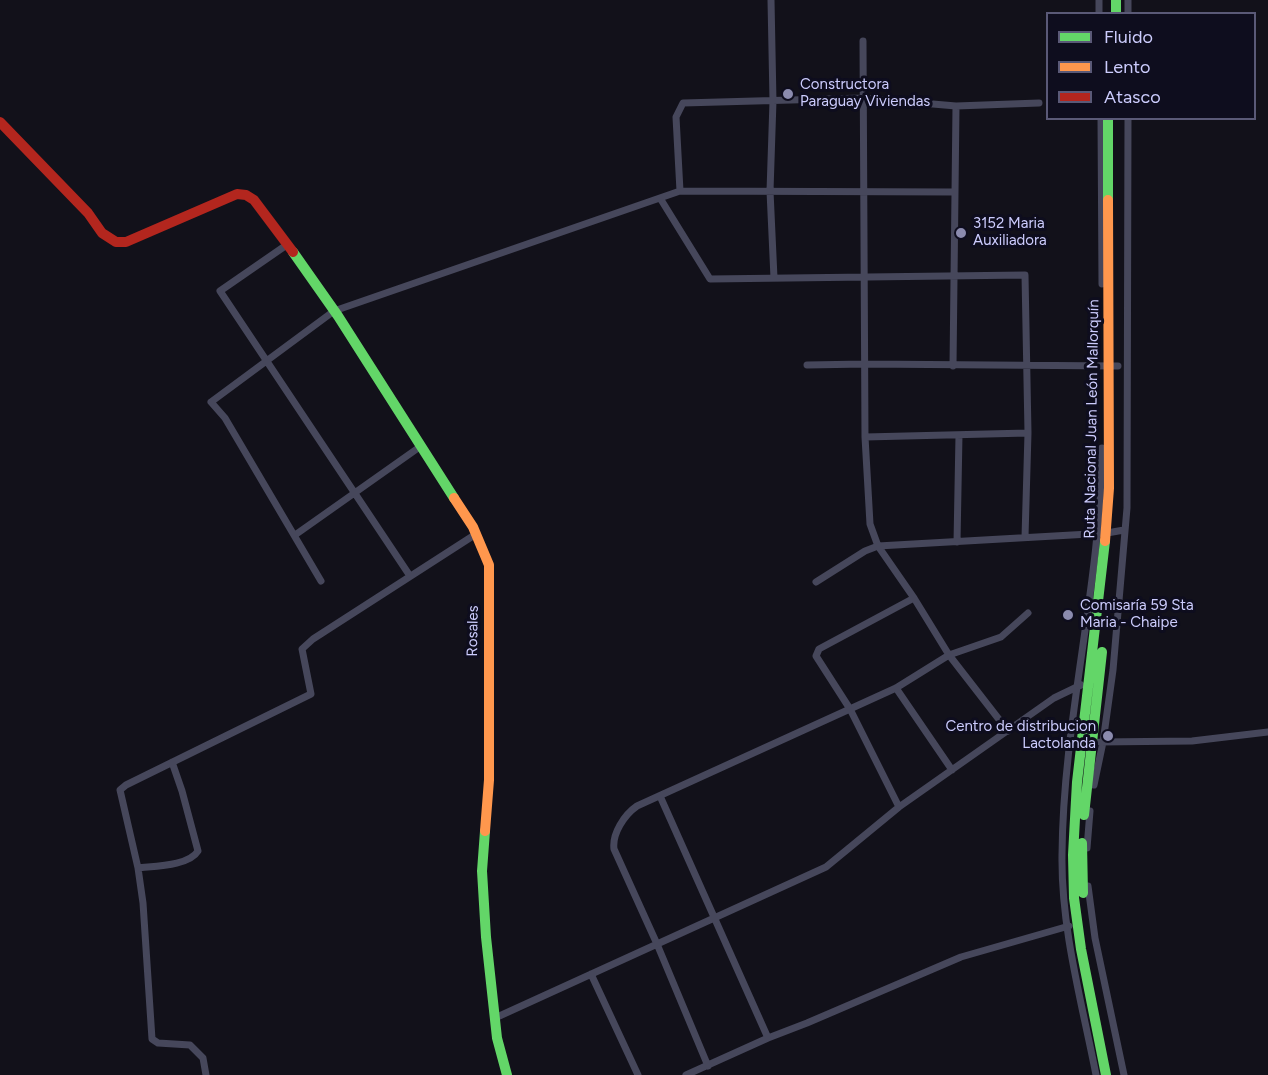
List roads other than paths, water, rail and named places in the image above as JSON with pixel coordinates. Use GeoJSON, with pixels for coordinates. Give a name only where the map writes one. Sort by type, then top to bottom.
{"type":"FeatureCollection","features":[{"type":"Feature","properties":{"kind":"main road","name":"Ruta Nacional Juan León Mallorquín"},"geometry":{"type":"LineString","coordinates":[[1108,120],[1111,532],[1095,742],[1083,817],[1083,894],[1088,935],[1115,1075]]}},
{"type":"Feature","properties":{"kind":"main road","name":"Ruta Nacional Juan León Mallorquín"},"geometry":{"type":"LineString","coordinates":[[1110,366],[1117,120]]}},
{"type":"Feature","properties":{"kind":"main road","name":"Rosales"},"geometry":{"type":"LineString","coordinates":[[0,122],[88,213],[102,233],[116,242],[126,242],[237,194],[246,195],[254,200],[288,244],[334,311],[476,534],[489,565],[489,780],[482,871],[486,938],[497,1038],[507,1075]]}},
{"type":"Feature","properties":{"kind":"main road","name":"Ruta Nacional Juan León Mallorquín"},"geometry":{"type":"LineString","coordinates":[[1106,1075],[1072,926],[1073,841],[1083,685],[1091,670],[1111,532]]}},
{"type":"Feature","properties":{"kind":"street"},"geometry":{"type":"LineString","coordinates":[[771,0],[773,101],[770,191],[774,278]]}},
{"type":"Feature","properties":{"kind":"street"},"geometry":{"type":"LineString","coordinates":[[863,41],[865,437],[870,524],[878,546],[949,655],[1008,731]]}},
{"type":"Feature","properties":{"kind":"street"},"geometry":{"type":"LineString","coordinates":[[680,191],[676,117],[683,103],[863,98],[956,106],[1038,103]]}},
{"type":"Feature","properties":{"kind":"street"},"geometry":{"type":"LineString","coordinates":[[953,366],[956,106]]}},
{"type":"Feature","properties":{"kind":"street"},"geometry":{"type":"LineString","coordinates":[[1101,120],[1110,366],[1102,452],[1111,532]]}},
{"type":"Feature","properties":{"kind":"street"},"geometry":{"type":"LineString","coordinates":[[1096,1075],[1062,854],[1066,795],[1083,685],[1092,588],[1111,532],[1127,508],[1128,120]]}},
{"type":"Feature","properties":{"kind":"street"},"geometry":{"type":"LineString","coordinates":[[321,581],[225,418],[211,402],[334,311],[680,191],[954,192]]}},
{"type":"Feature","properties":{"kind":"street"},"geometry":{"type":"LineString","coordinates":[[660,198],[710,279],[1025,275],[1028,433],[1025,537]]}},
{"type":"Feature","properties":{"kind":"street"},"geometry":{"type":"LineString","coordinates":[[288,244],[220,291],[410,576]]}},
{"type":"Feature","properties":{"kind":"street"},"geometry":{"type":"LineString","coordinates":[[807,365],[1110,366]]}},
{"type":"Feature","properties":{"kind":"street"},"geometry":{"type":"LineString","coordinates":[[865,437],[1028,433]]}},
{"type":"Feature","properties":{"kind":"street"},"geometry":{"type":"LineString","coordinates":[[957,542],[958,435]]}},
{"type":"Feature","properties":{"kind":"street"},"geometry":{"type":"LineString","coordinates":[[295,535],[421,446]]}},
{"type":"Feature","properties":{"kind":"street"},"geometry":{"type":"LineString","coordinates":[[816,582],[865,551],[878,546],[1111,532]]}},
{"type":"Feature","properties":{"kind":"street"},"geometry":{"type":"LineString","coordinates":[[206,1075],[202,1058],[190,1045],[158,1043],[152,1039],[138,868],[120,790],[311,694],[302,649],[476,534]]}},
{"type":"Feature","properties":{"kind":"street"},"geometry":{"type":"LineString","coordinates":[[899,807],[850,710],[817,660],[817,652],[914,598]]}},
{"type":"Feature","properties":{"kind":"street"},"geometry":{"type":"LineString","coordinates":[[708,1066],[614,849],[613,841],[632,809],[896,688],[949,655],[1002,637],[1028,613]]}},
{"type":"Feature","properties":{"kind":"street"},"geometry":{"type":"LineString","coordinates":[[1091,670],[1095,683],[1088,739],[1095,742],[1192,741],[1268,732]]}},
{"type":"Feature","properties":{"kind":"street"},"geometry":{"type":"LineString","coordinates":[[495,1018],[826,867],[899,807],[1054,698],[1083,685]]}},
{"type":"Feature","properties":{"kind":"street"},"geometry":{"type":"LineString","coordinates":[[896,688],[952,770]]}},
{"type":"Feature","properties":{"kind":"street"},"geometry":{"type":"LineString","coordinates":[[1078,781],[1095,742]]}},
{"type":"Feature","properties":{"kind":"street"},"geometry":{"type":"LineString","coordinates":[[1095,742],[1095,778],[1087,840],[1088,885],[1095,938],[1124,1075]]}},
{"type":"Feature","properties":{"kind":"street"},"geometry":{"type":"LineString","coordinates":[[138,868],[186,861],[198,851],[172,762]]}},
{"type":"Feature","properties":{"kind":"street"},"geometry":{"type":"LineString","coordinates":[[660,796],[768,1038]]}},
{"type":"Feature","properties":{"kind":"street"},"geometry":{"type":"LineString","coordinates":[[686,1075],[961,957],[1072,926]]}},
{"type":"Feature","properties":{"kind":"street"},"geometry":{"type":"LineString","coordinates":[[591,974],[638,1075]]}},
{"type":"Feature","properties":{"kind":"place","name":"Constructora Paraguay Viviendas"},"geometry":{"type":"Point","coordinates":[788,94]}},
{"type":"Feature","properties":{"kind":"place","name":"3152 Maria Auxiliadora"},"geometry":{"type":"Point","coordinates":[961,233]}},
{"type":"Feature","properties":{"kind":"place","name":"Comisaría 59 Sta Maria - Chaipe"},"geometry":{"type":"Point","coordinates":[1068,615]}},
{"type":"Feature","properties":{"kind":"place","name":"Centro de distribucion Lactolanda"},"geometry":{"type":"Point","coordinates":[1108,736]}}]}
